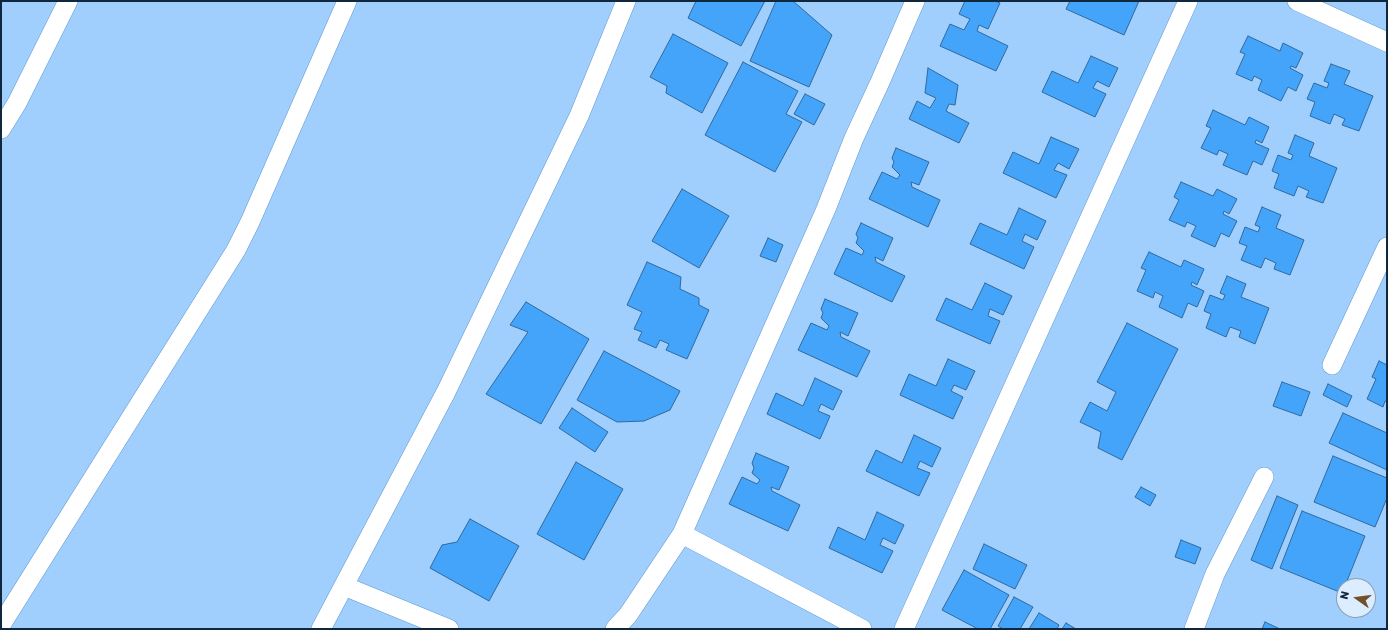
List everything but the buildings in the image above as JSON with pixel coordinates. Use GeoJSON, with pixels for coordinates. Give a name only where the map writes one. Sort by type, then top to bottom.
{"type":"FeatureCollection","features":[{"type":"Feature","properties":{"kind":"street"},"geometry":{"type":"LineString","coordinates":[[1,129],[17,103],[68,1]]}},
{"type":"Feature","properties":{"kind":"street"},"geometry":{"type":"LineString","coordinates":[[1,625],[236,250],[254,215],[347,1]]}},
{"type":"Feature","properties":{"kind":"street"},"geometry":{"type":"LineString","coordinates":[[321,629],[446,392],[579,116],[626,1]]}},
{"type":"Feature","properties":{"kind":"street"},"geometry":{"type":"LineString","coordinates":[[615,629],[628,615],[682,534],[826,209],[854,138],[915,1]]}},
{"type":"Feature","properties":{"kind":"street"},"geometry":{"type":"LineString","coordinates":[[904,629],[1188,1]]}},
{"type":"Feature","properties":{"kind":"street"},"geometry":{"type":"LineString","coordinates":[[1297,1],[1387,42]]}},
{"type":"Feature","properties":{"kind":"street"},"geometry":{"type":"LineString","coordinates":[[1332,365],[1387,247]]}},
{"type":"Feature","properties":{"kind":"street"},"geometry":{"type":"LineString","coordinates":[[1194,629],[1215,574],[1264,477]]}},
{"type":"Feature","properties":{"kind":"street"},"geometry":{"type":"LineString","coordinates":[[682,534],[862,629]]}},
{"type":"Feature","properties":{"kind":"street"},"geometry":{"type":"LineString","coordinates":[[344,586],[449,629]]}}]}
